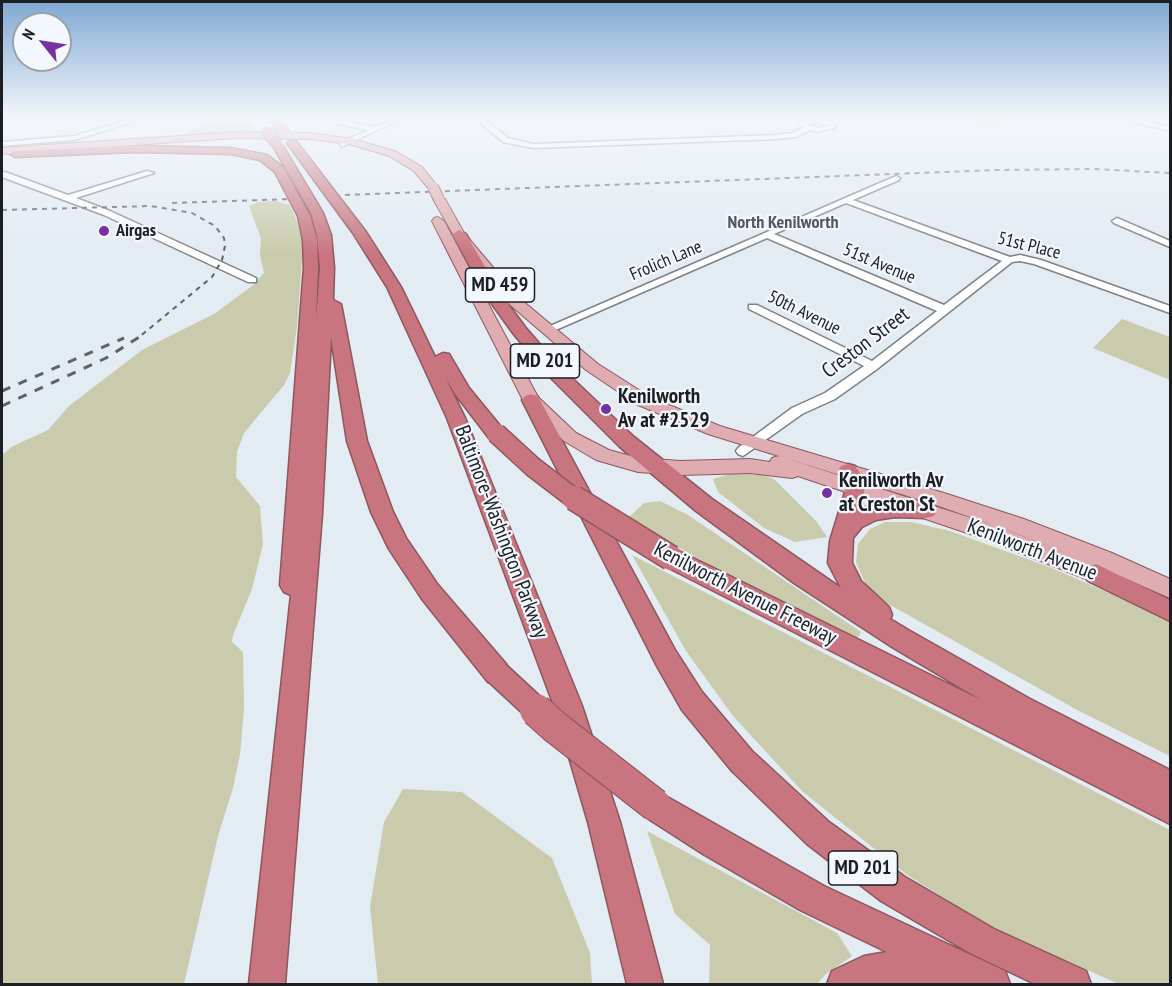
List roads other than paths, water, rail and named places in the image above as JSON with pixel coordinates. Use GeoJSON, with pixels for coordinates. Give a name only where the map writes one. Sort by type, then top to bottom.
{"type":"FeatureCollection","features":[{"type":"Feature","properties":{"kind":"highway"},"geometry":{"type":"LineString","coordinates":[[273,163],[298,202],[310,240],[312,267],[292,559],[294,708]]}},
{"type":"Feature","properties":{"kind":"highway"},"geometry":{"type":"LineString","coordinates":[[289,163],[317,213],[324,235],[327,268],[357,441],[375,497],[398,543],[424,584],[464,636],[497,672],[569,739],[655,805],[714,843],[812,898],[992,984]]}},
{"type":"Feature","properties":{"kind":"highway","name":"Baltimore-Washington Parkway"},"geometry":{"type":"LineString","coordinates":[[308,163],[359,232],[394,287],[456,418],[560,684],[604,822],[645,984]]}},
{"type":"Feature","properties":{"kind":"highway","name":"MD 201"},"geometry":{"type":"LineString","coordinates":[[459,234],[495,297],[534,348],[597,414],[656,467],[780,561],[928,656],[1037,717],[1170,786]]}},
{"type":"Feature","properties":{"kind":"highway"},"geometry":{"type":"LineString","coordinates":[[267,984],[311,514],[327,268]]}},
{"type":"Feature","properties":{"kind":"highway","name":"Kenilworth Avenue Freeway"},"geometry":{"type":"LineString","coordinates":[[394,287],[424,323],[462,391],[496,433],[533,467],[575,499],[671,558],[1170,809]]}},
{"type":"Feature","properties":{"kind":"highway","name":"MD 201"},"geometry":{"type":"LineString","coordinates":[[531,400],[666,658],[697,707],[742,761],[818,833],[893,889],[982,941],[1073,984]]}},
{"type":"Feature","properties":{"kind":"highway"},"geometry":{"type":"LineString","coordinates":[[852,480],[841,541],[840,563],[853,588],[928,656]]}},
{"type":"Feature","properties":{"kind":"highway"},"geometry":{"type":"LineString","coordinates":[[841,541],[850,525],[866,515],[895,509],[926,510]]}},
{"type":"Feature","properties":{"kind":"highway"},"geometry":{"type":"LineString","coordinates":[[1096,574],[1170,611]]}},
{"type":"Feature","properties":{"kind":"highway"},"geometry":{"type":"LineString","coordinates":[[845,984],[878,970],[908,969],[940,972],[986,984]]}},
{"type":"Feature","properties":{"kind":"main road","name":"Kenilworth Avenue"},"geometry":{"type":"LineString","coordinates":[[396,163],[430,194],[507,294],[547,330],[607,378],[644,401],[818,476]]}},
{"type":"Feature","properties":{"kind":"main road","name":"Kenilworth Avenue"},"geometry":{"type":"LineString","coordinates":[[430,194],[531,400],[563,431],[585,447],[619,460],[656,467],[750,466],[852,480],[966,507],[1104,559],[1170,590]]}},
{"type":"Feature","properties":{"kind":"main road","name":"Kenilworth Avenue"},"geometry":{"type":"LineString","coordinates":[[749,447],[852,480],[1147,593],[1170,597]]}},
{"type":"Feature","properties":{"kind":"main road"},"geometry":{"type":"LineString","coordinates":[[701,466],[749,447]]}},
{"type":"Feature","properties":{"kind":"street"},"geometry":{"type":"LineString","coordinates":[[68,198],[150,173]]}},
{"type":"Feature","properties":{"kind":"street"},"geometry":{"type":"LineString","coordinates":[[2,174],[107,213],[252,280]]}},
{"type":"Feature","properties":{"kind":"street","name":"Frolich Lane"},"geometry":{"type":"LineString","coordinates":[[547,330],[896,178]]}},
{"type":"Feature","properties":{"kind":"street","name":"51st Place"},"geometry":{"type":"LineString","coordinates":[[846,200],[1009,260],[1020,258],[1037,262],[1170,310]]}},
{"type":"Feature","properties":{"kind":"street"},"geometry":{"type":"LineString","coordinates":[[1117,221],[1170,244]]}},
{"type":"Feature","properties":{"kind":"street","name":"51st Avenue"},"geometry":{"type":"LineString","coordinates":[[768,234],[943,309]]}},
{"type":"Feature","properties":{"kind":"street","name":"Creston Street"},"geometry":{"type":"LineString","coordinates":[[749,447],[792,415],[830,396],[873,366],[943,309],[1009,260]]}},
{"type":"Feature","properties":{"kind":"street","name":"50th Avenue"},"geometry":{"type":"LineString","coordinates":[[753,308],[873,366]]}},
{"type":"Feature","properties":{"kind":"railway"},"geometry":{"type":"LineString","coordinates":[[345,195],[996,170],[1094,169],[1170,173]]}},
{"type":"Feature","properties":{"kind":"railway"},"geometry":{"type":"LineString","coordinates":[[172,203],[291,199]]}},
{"type":"Feature","properties":{"kind":"railway"},"geometry":{"type":"LineString","coordinates":[[2,210],[151,206],[192,213],[215,226],[224,238],[225,246],[222,260],[212,277],[139,338]]}},
{"type":"Feature","properties":{"kind":"railway"},"geometry":{"type":"LineString","coordinates":[[2,391],[124,338]]}},
{"type":"Feature","properties":{"kind":"railway"},"geometry":{"type":"LineString","coordinates":[[2,406],[106,358],[139,338]]}},
{"type":"Feature","properties":{"kind":"place","name":"Airgas"},"geometry":{"type":"Point","coordinates":[104,231]}},
{"type":"Feature","properties":{"kind":"place","name":"Kenilworth Av at #2529"},"geometry":{"type":"Point","coordinates":[606,409]}},
{"type":"Feature","properties":{"kind":"place","name":"Kenilworth Av at Creston St"},"geometry":{"type":"Point","coordinates":[827,493]}},
{"type":"Feature","properties":{"kind":"district","name":"North Kenilworth"},"geometry":{"type":"Point","coordinates":[783,223]}}]}
